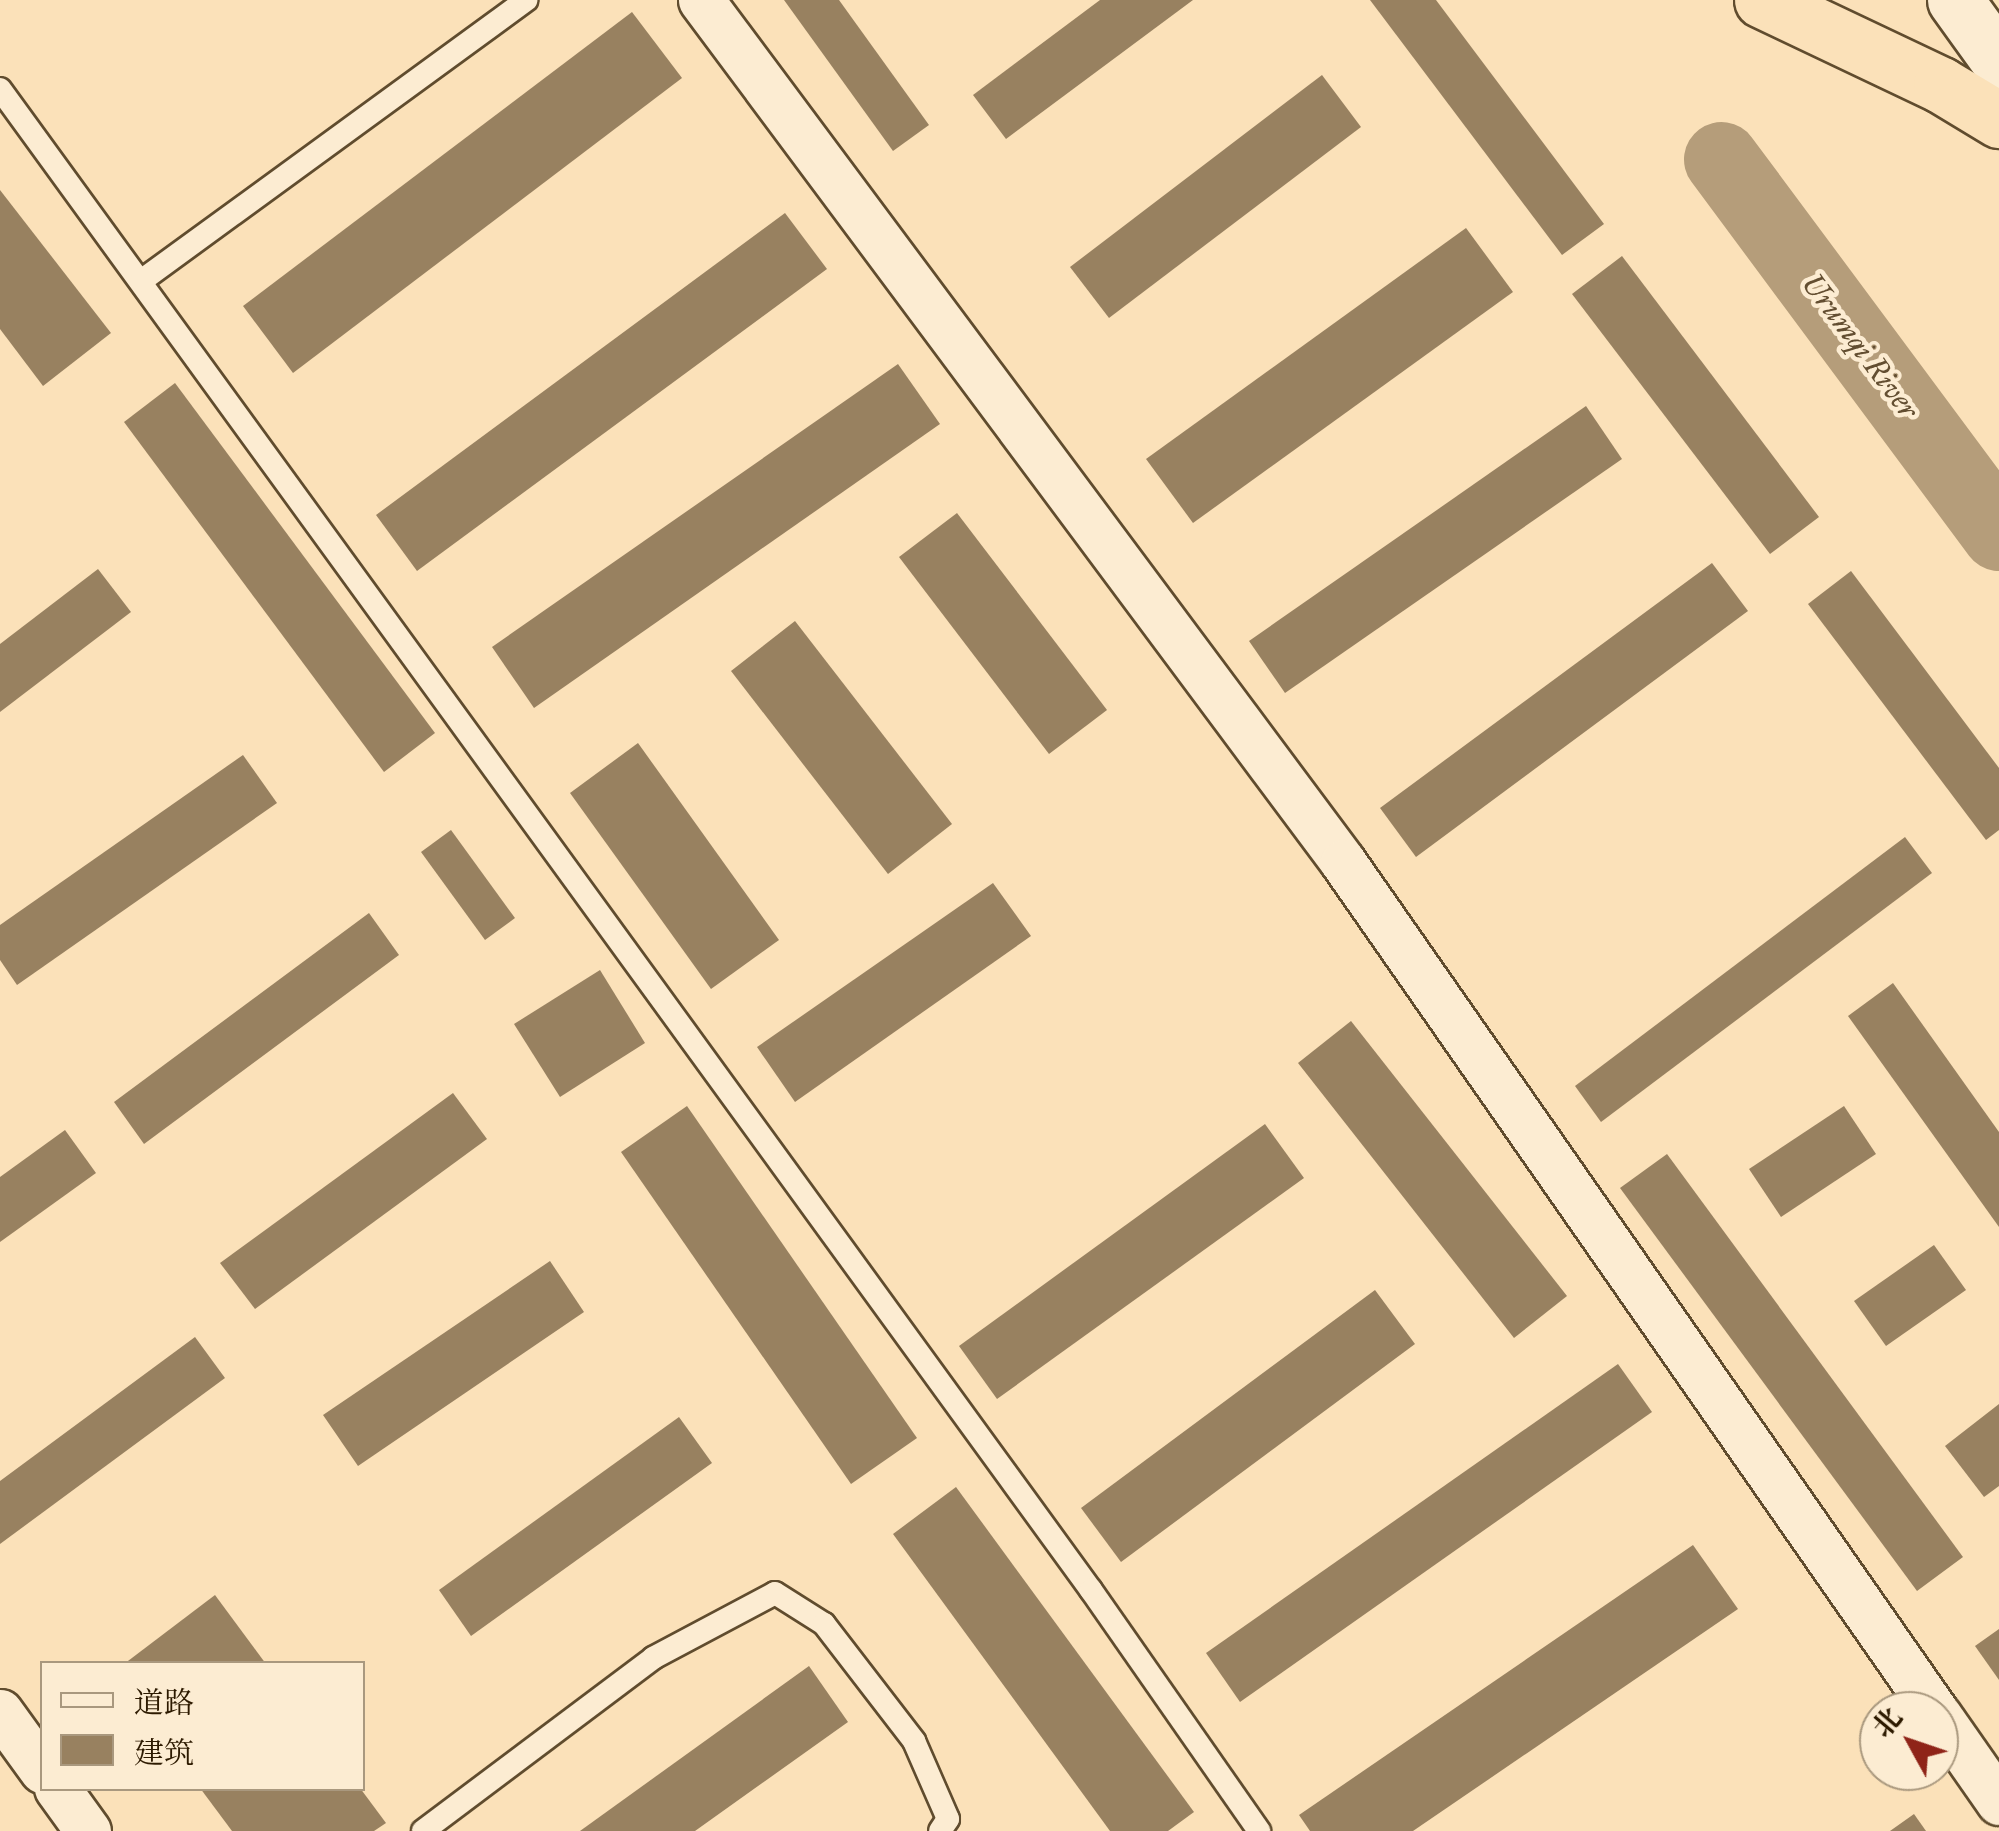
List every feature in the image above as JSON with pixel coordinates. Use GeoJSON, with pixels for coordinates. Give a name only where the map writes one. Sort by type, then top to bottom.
{"type":"FeatureCollection","features":[{"type":"Feature","properties":{"kind":"highway"},"geometry":{"type":"LineString","coordinates":[[1762,0],[1941,85],[1999,120]]}},
{"type":"Feature","properties":{"kind":"street"},"geometry":{"type":"LineString","coordinates":[[700,0],[1343,862],[1921,1691]]}},
{"type":"Feature","properties":{"kind":"street"},"geometry":{"type":"LineString","coordinates":[[1955,0],[1999,61]]}},
{"type":"Feature","properties":{"kind":"street"},"geometry":{"type":"LineString","coordinates":[[0,1712],[40,1767]]}},
{"type":"Feature","properties":{"kind":"street"},"geometry":{"type":"LineString","coordinates":[[1959,1745],[1999,1802]]}},
{"type":"Feature","properties":{"kind":"street"},"geometry":{"type":"LineString","coordinates":[[58,1791],[88,1831]]}},
{"type":"Feature","properties":{"kind":"lane"},"geometry":{"type":"LineString","coordinates":[[141,282],[527,0]]}},
{"type":"Feature","properties":{"kind":"lane"},"geometry":{"type":"LineString","coordinates":[[0,89],[1091,1590],[1259,1831]]}},
{"type":"Feature","properties":{"kind":"lane"},"geometry":{"type":"LineString","coordinates":[[423,1831],[654,1658],[776,1593],[824,1624],[914,1741],[948,1818],[940,1831]]}},
{"type":"Feature","properties":{"kind":"building"},"geometry":{"type":"Polygon","coordinates":[[[784,0],[839,0],[929,125],[893,151],[784,0]]]}},
{"type":"Feature","properties":{"kind":"building"},"geometry":{"type":"Polygon","coordinates":[[[1100,0],[1193,0],[1006,139],[973,95],[1100,0]]]}},
{"type":"Feature","properties":{"kind":"building"},"geometry":{"type":"Polygon","coordinates":[[[1370,0],[1436,0],[1604,224],[1562,255],[1370,0]]]}},
{"type":"Feature","properties":{"kind":"building"},"geometry":{"type":"Polygon","coordinates":[[[632,12],[682,78],[293,373],[243,306],[632,12]]]}},
{"type":"Feature","properties":{"kind":"building"},"geometry":{"type":"Polygon","coordinates":[[[1322,75],[1361,127],[1109,318],[1070,267],[1322,75]]]}},
{"type":"Feature","properties":{"kind":"building"},"geometry":{"type":"Polygon","coordinates":[[[0,190],[111,333],[43,386],[0,329],[0,190]]]}},
{"type":"Feature","properties":{"kind":"building"},"geometry":{"type":"Polygon","coordinates":[[[785,213],[827,269],[417,571],[376,515],[785,213]]]}},
{"type":"Feature","properties":{"kind":"building"},"geometry":{"type":"Polygon","coordinates":[[[1466,228],[1513,292],[1193,523],[1146,459],[1466,228]]]}},
{"type":"Feature","properties":{"kind":"building"},"geometry":{"type":"Polygon","coordinates":[[[1622,256],[1819,517],[1770,554],[1572,294],[1622,256]]]}},
{"type":"Feature","properties":{"kind":"building"},"geometry":{"type":"Polygon","coordinates":[[[898,364],[940,424],[534,708],[492,647],[898,364]]]}},
{"type":"Feature","properties":{"kind":"building"},"geometry":{"type":"Polygon","coordinates":[[[175,383],[435,733],[384,772],[124,422],[175,383]]]}},
{"type":"Feature","properties":{"kind":"building"},"geometry":{"type":"Polygon","coordinates":[[[1586,406],[1622,459],[1285,693],[1249,641],[1586,406]]]}},
{"type":"Feature","properties":{"kind":"building"},"geometry":{"type":"Polygon","coordinates":[[[957,513],[1107,710],[1049,754],[899,557],[957,513]]]}},
{"type":"Feature","properties":{"kind":"building"},"geometry":{"type":"Polygon","coordinates":[[[1712,563],[1748,611],[1416,857],[1380,808],[1712,563]]]}},
{"type":"Feature","properties":{"kind":"building"},"geometry":{"type":"Polygon","coordinates":[[[98,569],[131,612],[0,712],[0,644],[98,569]]]}},
{"type":"Feature","properties":{"kind":"building"},"geometry":{"type":"Polygon","coordinates":[[[1851,571],[1999,768],[1999,830],[1986,840],[1808,604],[1851,571]]]}},
{"type":"Feature","properties":{"kind":"building"},"geometry":{"type":"Polygon","coordinates":[[[795,621],[952,824],[888,874],[731,671],[795,621]]]}},
{"type":"Feature","properties":{"kind":"building"},"geometry":{"type":"Polygon","coordinates":[[[638,743],[779,940],[711,989],[570,793],[638,743]]]}},
{"type":"Feature","properties":{"kind":"building"},"geometry":{"type":"Polygon","coordinates":[[[243,755],[277,803],[17,985],[0,960],[0,925],[243,755]]]}},
{"type":"Feature","properties":{"kind":"building"},"geometry":{"type":"Polygon","coordinates":[[[451,830],[515,918],[485,940],[421,852],[451,830]]]}},
{"type":"Feature","properties":{"kind":"building"},"geometry":{"type":"Polygon","coordinates":[[[1905,837],[1932,873],[1601,1122],[1575,1086],[1905,837]]]}},
{"type":"Feature","properties":{"kind":"building"},"geometry":{"type":"Polygon","coordinates":[[[993,883],[1031,936],[795,1102],[757,1047],[993,883]]]}},
{"type":"Feature","properties":{"kind":"building"},"geometry":{"type":"Polygon","coordinates":[[[369,913],[399,955],[144,1144],[114,1102],[369,913]]]}},
{"type":"Feature","properties":{"kind":"building"},"geometry":{"type":"Polygon","coordinates":[[[600,970],[645,1043],[560,1097],[514,1024],[600,970]]]}},
{"type":"Feature","properties":{"kind":"building"},"geometry":{"type":"Polygon","coordinates":[[[1893,983],[1999,1132],[1999,1227],[1848,1016],[1893,983]]]}},
{"type":"Feature","properties":{"kind":"building"},"geometry":{"type":"Polygon","coordinates":[[[1351,1021],[1567,1296],[1514,1338],[1298,1063],[1351,1021]]]}},
{"type":"Feature","properties":{"kind":"building"},"geometry":{"type":"Polygon","coordinates":[[[453,1093],[487,1139],[255,1309],[220,1263],[453,1093]]]}},
{"type":"Feature","properties":{"kind":"building"},"geometry":{"type":"Polygon","coordinates":[[[687,1106],[917,1438],[851,1484],[621,1152],[687,1106]]]}},
{"type":"Feature","properties":{"kind":"building"},"geometry":{"type":"Polygon","coordinates":[[[1844,1106],[1876,1154],[1781,1217],[1749,1169],[1844,1106]]]}},
{"type":"Feature","properties":{"kind":"building"},"geometry":{"type":"Polygon","coordinates":[[[1265,1124],[1304,1178],[997,1399],[959,1346],[1265,1124]]]}},
{"type":"Feature","properties":{"kind":"building"},"geometry":{"type":"Polygon","coordinates":[[[65,1130],[96,1173],[0,1242],[0,1177],[65,1130]]]}},
{"type":"Feature","properties":{"kind":"building"},"geometry":{"type":"Polygon","coordinates":[[[1667,1154],[1963,1557],[1917,1591],[1620,1188],[1667,1154]]]}},
{"type":"Feature","properties":{"kind":"building"},"geometry":{"type":"Polygon","coordinates":[[[1934,1245],[1966,1290],[1886,1346],[1854,1301],[1934,1245]]]}},
{"type":"Feature","properties":{"kind":"building"},"geometry":{"type":"Polygon","coordinates":[[[550,1261],[584,1312],[358,1466],[323,1415],[550,1261]]]}},
{"type":"Feature","properties":{"kind":"building"},"geometry":{"type":"Polygon","coordinates":[[[1375,1290],[1415,1344],[1121,1562],[1081,1508],[1375,1290]]]}},
{"type":"Feature","properties":{"kind":"building"},"geometry":{"type":"Polygon","coordinates":[[[195,1337],[225,1378],[0,1544],[0,1481],[195,1337]]]}},
{"type":"Feature","properties":{"kind":"building"},"geometry":{"type":"Polygon","coordinates":[[[1618,1364],[1652,1412],[1240,1702],[1206,1653],[1618,1364]]]}},
{"type":"Feature","properties":{"kind":"building"},"geometry":{"type":"Polygon","coordinates":[[[1999,1404],[1999,1486],[1984,1497],[1945,1446],[1999,1404]]]}},
{"type":"Feature","properties":{"kind":"building"},"geometry":{"type":"Polygon","coordinates":[[[679,1417],[712,1463],[471,1636],[439,1590],[679,1417]]]}},
{"type":"Feature","properties":{"kind":"building"},"geometry":{"type":"Polygon","coordinates":[[[956,1487],[1194,1812],[1168,1831],[1110,1831],[893,1534],[956,1487]]]}},
{"type":"Feature","properties":{"kind":"building"},"geometry":{"type":"Polygon","coordinates":[[[1693,1545],[1738,1609],[1413,1831],[1310,1831],[1299,1815],[1693,1545]]]}},
{"type":"Feature","properties":{"kind":"building"},"geometry":{"type":"Polygon","coordinates":[[[215,1595],[264,1661],[128,1661],[215,1595]]]}},
{"type":"Feature","properties":{"kind":"building"},"geometry":{"type":"Polygon","coordinates":[[[1999,1629],[1999,1680],[1975,1646],[1999,1629]]]}},
{"type":"Feature","properties":{"kind":"building"},"geometry":{"type":"Polygon","coordinates":[[[809,1666],[848,1722],[695,1831],[580,1831],[809,1666]]]}},
{"type":"Feature","properties":{"kind":"building"},"geometry":{"type":"Polygon","coordinates":[[[202,1791],[362,1791],[386,1823],[374,1831],[232,1831],[202,1791]]]}},
{"type":"Feature","properties":{"kind":"building"},"geometry":{"type":"Polygon","coordinates":[[[1914,1814],[1926,1831],[1890,1831],[1914,1814]]]}},
{"type":"Feature","properties":{"kind":"waterway","name":"Urumqi River"},"geometry":{"type":"LineString","coordinates":[[1721,159],[1999,533]]}}]}
